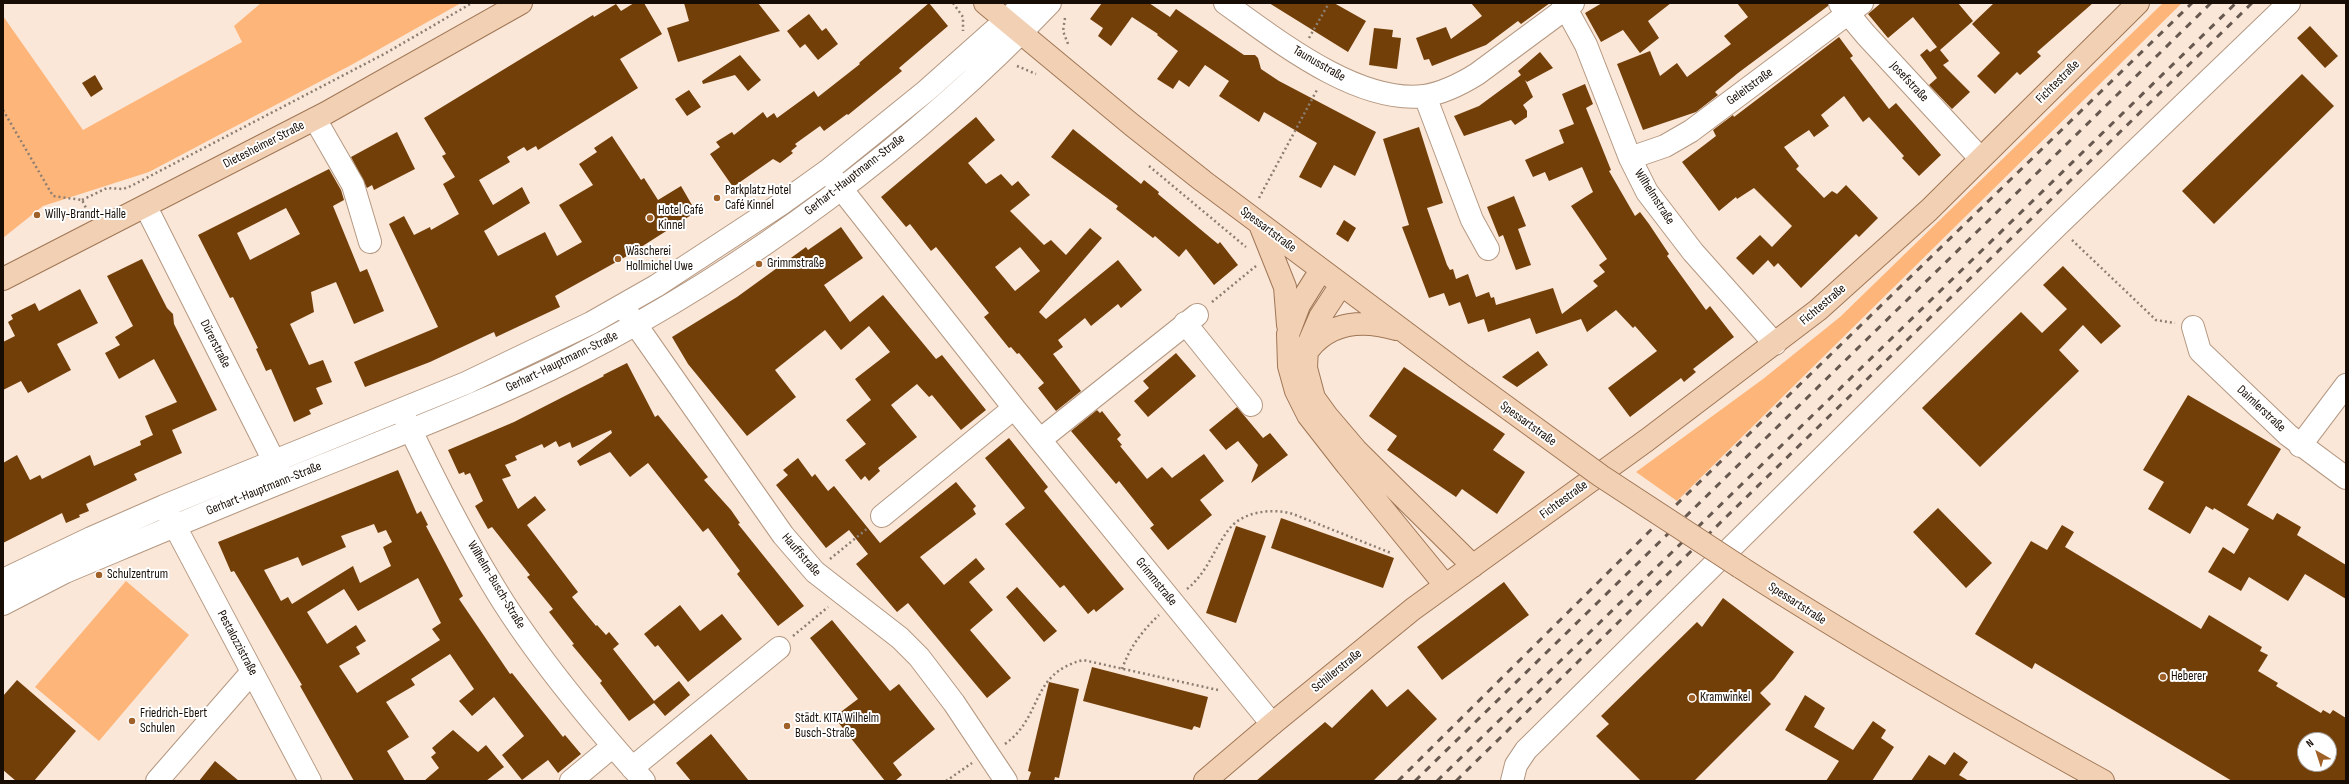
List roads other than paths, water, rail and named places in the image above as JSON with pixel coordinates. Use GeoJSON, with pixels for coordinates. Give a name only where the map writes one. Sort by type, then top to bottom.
{"type":"FeatureCollection","features":[{"type":"Feature","properties":{"kind":"main road","name":"Dietesheimer Straße"},"geometry":{"type":"LineString","coordinates":[[3,279],[316,119],[521,3]]}},
{"type":"Feature","properties":{"kind":"main road","name":"Fichtestraße"},"geometry":{"type":"LineString","coordinates":[[1472,566],[1641,444],[1775,344],[1858,275],[2138,3]]}},
{"type":"Feature","properties":{"kind":"main road","name":"Spessartstraße"},"geometry":{"type":"LineString","coordinates":[[998,13],[1132,126],[1341,285],[1614,485],[1825,622],[1896,664],[2103,781]]}},
{"type":"Feature","properties":{"kind":"main road"},"geometry":{"type":"LineString","coordinates":[[1260,224],[1274,255],[1285,288],[1288,354],[1296,391],[1308,414],[1413,548],[1445,585]]}},
{"type":"Feature","properties":{"kind":"main road"},"geometry":{"type":"LineString","coordinates":[[1288,334],[1299,305],[1321,270]]}},
{"type":"Feature","properties":{"kind":"main road"},"geometry":{"type":"LineString","coordinates":[[1341,285],[1315,328],[1307,347],[1305,358],[1309,386],[1314,398],[1356,450],[1472,566]]}},
{"type":"Feature","properties":{"kind":"main road"},"geometry":{"type":"LineString","coordinates":[[1305,358],[1308,350],[1322,336],[1342,326],[1357,323],[1377,324],[1405,332]]}},
{"type":"Feature","properties":{"kind":"main road","name":"Schillerstraße"},"geometry":{"type":"LineString","coordinates":[[1206,781],[1272,724],[1445,585],[1472,566]]}},
{"type":"Feature","properties":{"kind":"street","name":"Gerhart-Hauptmann-Straße"},"geometry":{"type":"LineString","coordinates":[[3,604],[65,572],[174,526],[401,410],[516,360],[656,286],[781,204],[827,171],[926,91],[998,13],[1025,3]]}},
{"type":"Feature","properties":{"kind":"street","name":"Gerhart-Hauptmann-Straße"},"geometry":{"type":"LineString","coordinates":[[3,580],[91,538],[164,506],[411,430],[517,385],[635,325],[750,252],[841,188],[912,131],[998,13],[1050,3]]}},
{"type":"Feature","properties":{"kind":"street","name":"Taunusstraße"},"geometry":{"type":"LineString","coordinates":[[1225,3],[1300,54],[1328,70],[1376,92],[1409,96],[1425,96],[1449,89],[1477,74],[1567,4]]}},
{"type":"Feature","properties":{"kind":"street","name":"Wilhelmstraße"},"geometry":{"type":"LineString","coordinates":[[1567,4],[1598,73],[1630,158],[1647,192],[1673,228],[1775,344]]}},
{"type":"Feature","properties":{"kind":"street"},"geometry":{"type":"LineString","coordinates":[[1512,781],[1516,765],[1526,750],[2057,226],[2289,4]]}},
{"type":"Feature","properties":{"kind":"street","name":"Josefstraße"},"geometry":{"type":"LineString","coordinates":[[1850,7],[1980,158]]}},
{"type":"Feature","properties":{"kind":"street","name":"Geleitstraße"},"geometry":{"type":"LineString","coordinates":[[1630,158],[1665,146],[1691,131],[1850,7]]}},
{"type":"Feature","properties":{"kind":"street"},"geometry":{"type":"LineString","coordinates":[[1425,96],[1472,220],[1488,249]]}},
{"type":"Feature","properties":{"kind":"street"},"geometry":{"type":"LineString","coordinates":[[316,119],[353,185],[370,242]]}},
{"type":"Feature","properties":{"kind":"street","name":"Grimmstraße"},"geometry":{"type":"LineString","coordinates":[[827,171],[1014,408],[1041,439],[1272,724]]}},
{"type":"Feature","properties":{"kind":"street","name":"Dürerstraße"},"geometry":{"type":"LineString","coordinates":[[146,206],[279,471]]}},
{"type":"Feature","properties":{"kind":"street","name":"Hauffstraße"},"geometry":{"type":"LineString","coordinates":[[622,305],[762,506],[814,572],[900,638],[919,657],[954,703],[1006,781]]}},
{"type":"Feature","properties":{"kind":"street"},"geometry":{"type":"LineString","coordinates":[[1041,439],[1191,319],[1251,405]]}},
{"type":"Feature","properties":{"kind":"street","name":"Daimlerstraße"},"geometry":{"type":"LineString","coordinates":[[2193,327],[2200,351],[2300,446],[2346,478]]}},
{"type":"Feature","properties":{"kind":"street"},"geometry":{"type":"LineString","coordinates":[[2300,446],[2346,385]]}},
{"type":"Feature","properties":{"kind":"street"},"geometry":{"type":"LineString","coordinates":[[882,516],[1014,408]]}},
{"type":"Feature","properties":{"kind":"street","name":"Wilhelm-Busch-Straße"},"geometry":{"type":"LineString","coordinates":[[401,410],[500,597],[532,643],[613,746],[638,775],[779,648]]}},
{"type":"Feature","properties":{"kind":"street","name":"Pestalozzistraße"},"geometry":{"type":"LineString","coordinates":[[164,506],[310,781]]}},
{"type":"Feature","properties":{"kind":"street"},"geometry":{"type":"LineString","coordinates":[[158,781],[252,672]]}},
{"type":"Feature","properties":{"kind":"street"},"geometry":{"type":"LineString","coordinates":[[571,781],[613,746]]}},
{"type":"Feature","properties":{"kind":"railway"},"geometry":{"type":"LineString","coordinates":[[1398,781],[1677,504],[2192,3]]}},
{"type":"Feature","properties":{"kind":"railway"},"geometry":{"type":"LineString","coordinates":[[1415,781],[2211,3]]}},
{"type":"Feature","properties":{"kind":"railway"},"geometry":{"type":"LineString","coordinates":[[1437,781],[2236,3]]}},
{"type":"Feature","properties":{"kind":"railway"},"geometry":{"type":"LineString","coordinates":[[1456,781],[2252,3]]}},
{"type":"Feature","properties":{"kind":"place","name":"Parkplatz Hotel Café Kinnel"},"geometry":{"type":"Point","coordinates":[717,198]}},
{"type":"Feature","properties":{"kind":"place","name":"Willy-Brandt-Halle"},"geometry":{"type":"Point","coordinates":[37,215]}},
{"type":"Feature","properties":{"kind":"place","name":"Hotel Café Kinnel"},"geometry":{"type":"Point","coordinates":[650,218]}},
{"type":"Feature","properties":{"kind":"place","name":"Wäscherei Hollmichel Uwe"},"geometry":{"type":"Point","coordinates":[618,259]}},
{"type":"Feature","properties":{"kind":"place","name":"Grimmstraße"},"geometry":{"type":"Point","coordinates":[759,264]}},
{"type":"Feature","properties":{"kind":"place","name":"Schulzentrum"},"geometry":{"type":"Point","coordinates":[99,575]}},
{"type":"Feature","properties":{"kind":"place","name":"Heberer"},"geometry":{"type":"Point","coordinates":[2163,677]}},
{"type":"Feature","properties":{"kind":"place","name":"Kramwinkel"},"geometry":{"type":"Point","coordinates":[1692,698]}},
{"type":"Feature","properties":{"kind":"place","name":"Friedrich-Ebert Schulen"},"geometry":{"type":"Point","coordinates":[132,721]}},
{"type":"Feature","properties":{"kind":"place","name":"Städt. KITA Wilhelm Busch-Straße"},"geometry":{"type":"Point","coordinates":[787,726]}}]}
